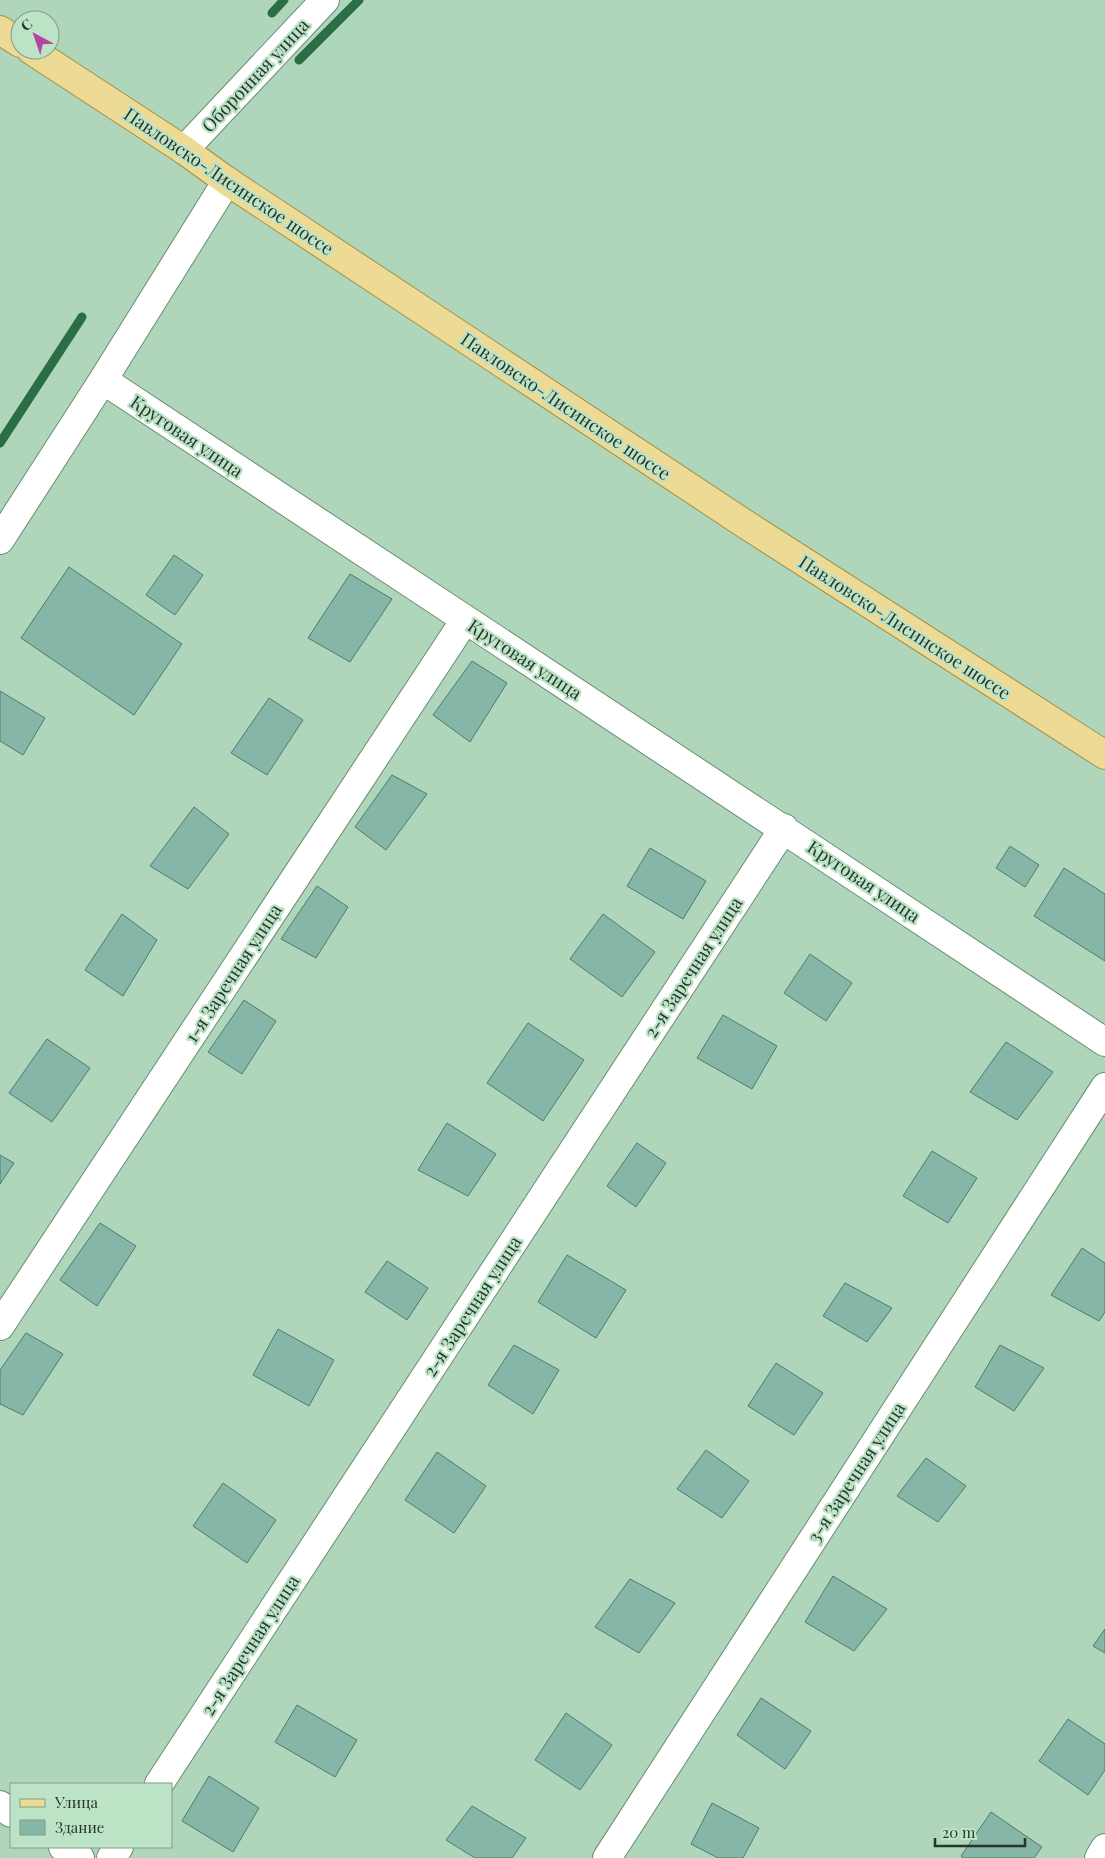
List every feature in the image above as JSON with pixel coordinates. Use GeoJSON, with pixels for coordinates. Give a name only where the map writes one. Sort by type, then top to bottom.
{"type":"FeatureCollection","features":[{"type":"Feature","properties":{"kind":"main road","name":"Павловско-Лисинское шоссе"},"geometry":{"type":"LineString","coordinates":[[46,60],[742,522],[1105,755]]}},
{"type":"Feature","properties":{"kind":"street","name":"Оборонная улица"},"geometry":{"type":"LineString","coordinates":[[184,150],[326,0]]}},
{"type":"Feature","properties":{"kind":"street"},"geometry":{"type":"LineString","coordinates":[[0,540],[103,380],[227,181]]}},
{"type":"Feature","properties":{"kind":"street","name":"Круговая улица"},"geometry":{"type":"LineString","coordinates":[[103,380],[465,620],[784,828],[1105,1042]]}},
{"type":"Feature","properties":{"kind":"street","name":"1-я Заречная улица"},"geometry":{"type":"LineString","coordinates":[[0,1326],[465,620]]}},
{"type":"Feature","properties":{"kind":"street","name":"2-я Заречная улица"},"geometry":{"type":"LineString","coordinates":[[160,1783],[784,828]]}},
{"type":"Feature","properties":{"kind":"street","name":"3-я Заречная улица"},"geometry":{"type":"LineString","coordinates":[[607,1858],[1105,1087]]}},
{"type":"Feature","properties":{"kind":"street"},"geometry":{"type":"LineString","coordinates":[[65,1848],[80,1858]]}},
{"type":"Feature","properties":{"kind":"street"},"geometry":{"type":"LineString","coordinates":[[1099,1858],[1105,1848]]}},
{"type":"Feature","properties":{"kind":"building"},"geometry":{"type":"Polygon","coordinates":[[[174,555],[203,575],[175,615],[146,595],[174,555]]]}},
{"type":"Feature","properties":{"kind":"building"},"geometry":{"type":"Polygon","coordinates":[[[69,567],[182,644],[134,715],[21,638],[69,567]]]}},
{"type":"Feature","properties":{"kind":"building"},"geometry":{"type":"Polygon","coordinates":[[[350,574],[392,599],[350,662],[308,638],[350,574]]]}},
{"type":"Feature","properties":{"kind":"building"},"geometry":{"type":"Polygon","coordinates":[[[472,661],[507,683],[470,742],[433,715],[472,661]]]}},
{"type":"Feature","properties":{"kind":"building"},"geometry":{"type":"Polygon","coordinates":[[[0,691],[45,718],[23,755],[0,741],[0,691]]]}},
{"type":"Feature","properties":{"kind":"building"},"geometry":{"type":"Polygon","coordinates":[[[269,698],[303,720],[267,775],[231,753],[269,698]]]}},
{"type":"Feature","properties":{"kind":"building"},"geometry":{"type":"Polygon","coordinates":[[[392,775],[427,794],[386,850],[355,827],[392,775]]]}},
{"type":"Feature","properties":{"kind":"building"},"geometry":{"type":"Polygon","coordinates":[[[194,807],[229,834],[188,889],[150,866],[194,807]]]}},
{"type":"Feature","properties":{"kind":"building"},"geometry":{"type":"Polygon","coordinates":[[[1010,846],[1039,865],[1025,887],[996,868],[1010,846]]]}},
{"type":"Feature","properties":{"kind":"building"},"geometry":{"type":"Polygon","coordinates":[[[650,848],[706,881],[683,919],[627,886],[650,848]]]}},
{"type":"Feature","properties":{"kind":"building"},"geometry":{"type":"Polygon","coordinates":[[[1064,868],[1105,894],[1105,961],[1034,916],[1064,868]]]}},
{"type":"Feature","properties":{"kind":"building"},"geometry":{"type":"Polygon","coordinates":[[[317,886],[348,907],[316,958],[281,939],[317,886]]]}},
{"type":"Feature","properties":{"kind":"building"},"geometry":{"type":"Polygon","coordinates":[[[122,914],[157,940],[123,996],[85,970],[122,914]]]}},
{"type":"Feature","properties":{"kind":"building"},"geometry":{"type":"Polygon","coordinates":[[[603,914],[655,952],[622,997],[570,959],[603,914]]]}},
{"type":"Feature","properties":{"kind":"building"},"geometry":{"type":"Polygon","coordinates":[[[810,954],[852,983],[826,1021],[784,993],[810,954]]]}},
{"type":"Feature","properties":{"kind":"building"},"geometry":{"type":"Polygon","coordinates":[[[244,1000],[276,1021],[242,1074],[208,1052],[244,1000]]]}},
{"type":"Feature","properties":{"kind":"building"},"geometry":{"type":"Polygon","coordinates":[[[723,1015],[777,1046],[752,1089],[697,1058],[723,1015]]]}},
{"type":"Feature","properties":{"kind":"building"},"geometry":{"type":"Polygon","coordinates":[[[528,1023],[584,1060],[543,1121],[487,1083],[528,1023]]]}},
{"type":"Feature","properties":{"kind":"building"},"geometry":{"type":"Polygon","coordinates":[[[47,1039],[90,1068],[52,1122],[9,1093],[47,1039]]]}},
{"type":"Feature","properties":{"kind":"building"},"geometry":{"type":"Polygon","coordinates":[[[1006,1042],[1053,1072],[1017,1120],[970,1092],[1006,1042]]]}},
{"type":"Feature","properties":{"kind":"building"},"geometry":{"type":"Polygon","coordinates":[[[447,1123],[496,1154],[468,1196],[418,1170],[447,1123]]]}},
{"type":"Feature","properties":{"kind":"building"},"geometry":{"type":"Polygon","coordinates":[[[637,1143],[666,1163],[636,1207],[607,1186],[637,1143]]]}},
{"type":"Feature","properties":{"kind":"building"},"geometry":{"type":"Polygon","coordinates":[[[932,1151],[977,1178],[948,1223],[903,1196],[932,1151]]]}},
{"type":"Feature","properties":{"kind":"building"},"geometry":{"type":"Polygon","coordinates":[[[0,1155],[14,1163],[0,1184],[0,1155]]]}},
{"type":"Feature","properties":{"kind":"building"},"geometry":{"type":"Polygon","coordinates":[[[100,1223],[136,1246],[97,1306],[60,1280],[100,1223]]]}},
{"type":"Feature","properties":{"kind":"building"},"geometry":{"type":"Polygon","coordinates":[[[1082,1248],[1105,1263],[1105,1312],[1099,1321],[1051,1295],[1082,1248]]]}},
{"type":"Feature","properties":{"kind":"building"},"geometry":{"type":"Polygon","coordinates":[[[567,1255],[626,1290],[596,1338],[538,1302],[567,1255]]]}},
{"type":"Feature","properties":{"kind":"building"},"geometry":{"type":"Polygon","coordinates":[[[387,1261],[428,1288],[407,1320],[365,1292],[387,1261]]]}},
{"type":"Feature","properties":{"kind":"building"},"geometry":{"type":"Polygon","coordinates":[[[845,1283],[892,1308],[867,1342],[823,1316],[845,1283]]]}},
{"type":"Feature","properties":{"kind":"building"},"geometry":{"type":"Polygon","coordinates":[[[278,1329],[334,1360],[309,1406],[253,1375],[278,1329]]]}},
{"type":"Feature","properties":{"kind":"building"},"geometry":{"type":"Polygon","coordinates":[[[26,1333],[63,1354],[23,1415],[0,1404],[0,1370],[26,1333]]]}},
{"type":"Feature","properties":{"kind":"building"},"geometry":{"type":"Polygon","coordinates":[[[514,1345],[559,1370],[533,1414],[488,1385],[514,1345]]]}},
{"type":"Feature","properties":{"kind":"building"},"geometry":{"type":"Polygon","coordinates":[[[1000,1345],[1044,1368],[1014,1411],[975,1387],[1000,1345]]]}},
{"type":"Feature","properties":{"kind":"building"},"geometry":{"type":"Polygon","coordinates":[[[776,1363],[823,1393],[794,1435],[748,1406],[776,1363]]]}},
{"type":"Feature","properties":{"kind":"building"},"geometry":{"type":"Polygon","coordinates":[[[706,1450],[749,1481],[722,1518],[677,1489],[706,1450]]]}},
{"type":"Feature","properties":{"kind":"building"},"geometry":{"type":"Polygon","coordinates":[[[437,1452],[486,1486],[454,1533],[405,1500],[437,1452]]]}},
{"type":"Feature","properties":{"kind":"building"},"geometry":{"type":"Polygon","coordinates":[[[926,1458],[966,1486],[938,1522],[897,1496],[926,1458]]]}},
{"type":"Feature","properties":{"kind":"building"},"geometry":{"type":"Polygon","coordinates":[[[223,1483],[276,1520],[247,1563],[193,1526],[223,1483]]]}},
{"type":"Feature","properties":{"kind":"building"},"geometry":{"type":"Polygon","coordinates":[[[833,1576],[887,1609],[854,1651],[805,1622],[833,1576]]]}},
{"type":"Feature","properties":{"kind":"building"},"geometry":{"type":"Polygon","coordinates":[[[630,1579],[675,1603],[639,1653],[595,1627],[630,1579]]]}},
{"type":"Feature","properties":{"kind":"building"},"geometry":{"type":"Polygon","coordinates":[[[1105,1629],[1105,1653],[1093,1646],[1105,1629]]]}},
{"type":"Feature","properties":{"kind":"building"},"geometry":{"type":"Polygon","coordinates":[[[761,1698],[811,1731],[785,1769],[737,1735],[761,1698]]]}},
{"type":"Feature","properties":{"kind":"building"},"geometry":{"type":"Polygon","coordinates":[[[297,1705],[357,1740],[335,1777],[275,1742],[297,1705]]]}},
{"type":"Feature","properties":{"kind":"building"},"geometry":{"type":"Polygon","coordinates":[[[566,1713],[612,1745],[580,1790],[535,1760],[566,1713]]]}},
{"type":"Feature","properties":{"kind":"building"},"geometry":{"type":"Polygon","coordinates":[[[1068,1719],[1105,1744],[1105,1770],[1088,1795],[1039,1761],[1068,1719]]]}},
{"type":"Feature","properties":{"kind":"building"},"geometry":{"type":"Polygon","coordinates":[[[209,1776],[259,1808],[233,1852],[182,1821],[209,1776]]]}},
{"type":"Feature","properties":{"kind":"building"},"geometry":{"type":"Polygon","coordinates":[[[712,1803],[759,1828],[743,1858],[718,1858],[691,1844],[712,1803]]]}},
{"type":"Feature","properties":{"kind":"building"},"geometry":{"type":"Polygon","coordinates":[[[472,1806],[526,1838],[512,1858],[475,1858],[446,1840],[472,1806]]]}},
{"type":"Feature","properties":{"kind":"building"},"geometry":{"type":"Polygon","coordinates":[[[991,1812],[1042,1847],[1034,1858],[963,1858],[961,1856],[991,1812]]]}},
{"type":"Feature","properties":{"kind":"waterway"},"geometry":{"type":"LineString","coordinates":[[272,13],[284,0]]}},
{"type":"Feature","properties":{"kind":"waterway"},"geometry":{"type":"LineString","coordinates":[[299,60],[359,0]]}},
{"type":"Feature","properties":{"kind":"waterway"},"geometry":{"type":"LineString","coordinates":[[0,443],[82,317]]}}]}
